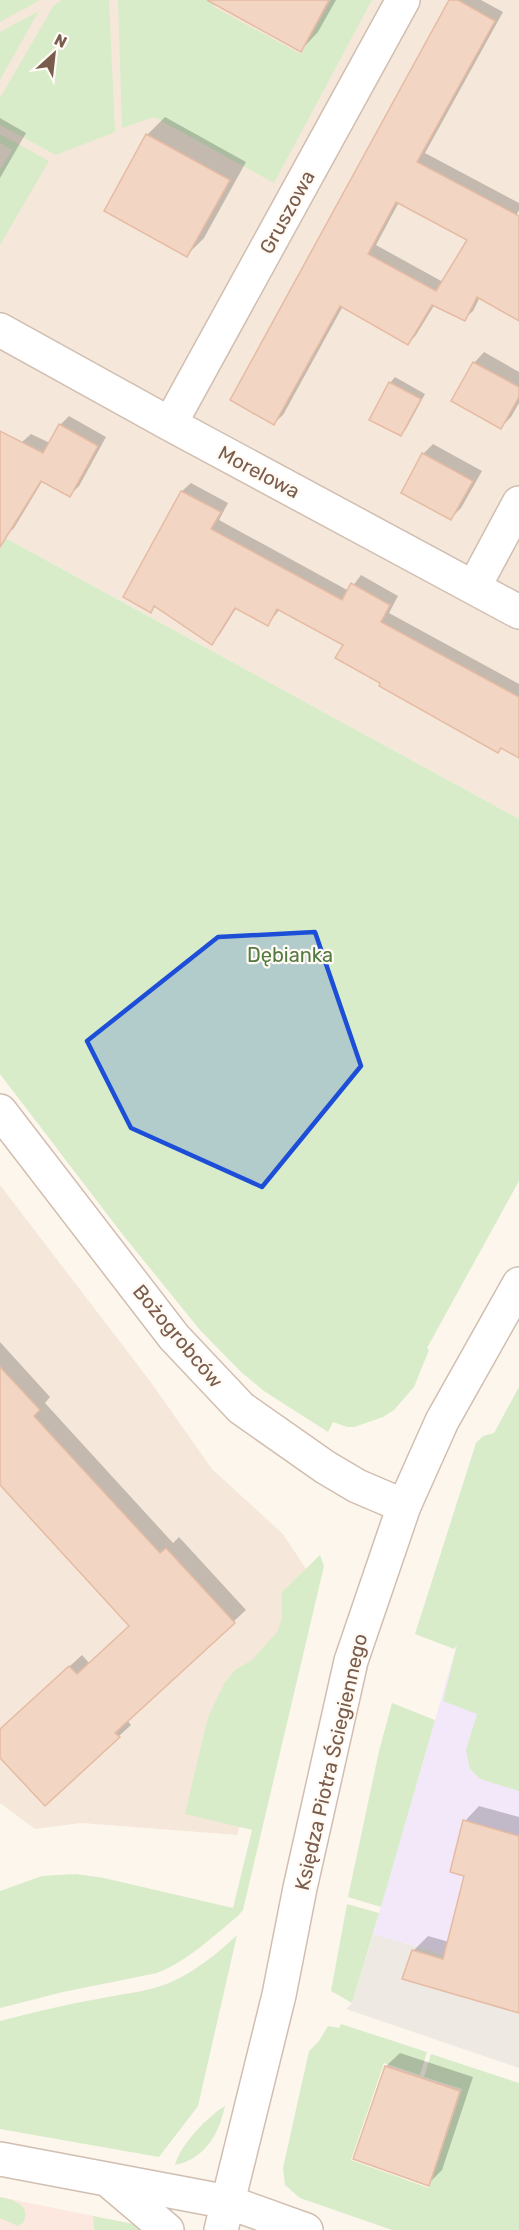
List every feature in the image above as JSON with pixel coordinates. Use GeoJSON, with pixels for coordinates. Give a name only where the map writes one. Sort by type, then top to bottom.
{"type":"FeatureCollection","features":[{"type":"Feature","properties":{"kind":"street","name":"Gruszowa"},"geometry":{"type":"LineString","coordinates":[[170,424],[403,0]]}},
{"type":"Feature","properties":{"kind":"street","name":"Morelowa"},"geometry":{"type":"LineString","coordinates":[[0,330],[519,612]]}},
{"type":"Feature","properties":{"kind":"street"},"geometry":{"type":"LineString","coordinates":[[474,587],[519,503]]}},
{"type":"Feature","properties":{"kind":"street","name":"Bożogrobców"},"geometry":{"type":"LineString","coordinates":[[0,1111],[174,1337],[241,1408],[325,1467],[357,1486],[404,1506]]}},
{"type":"Feature","properties":{"kind":"street","name":"Księdza Piotra Ściegiennego"},"geometry":{"type":"LineString","coordinates":[[225,2216],[279,1995],[300,1888],[351,1661],[404,1506],[442,1421],[519,1284]]}},
{"type":"Feature","properties":{"kind":"street"},"geometry":{"type":"LineString","coordinates":[[0,2159],[108,2180],[225,2216],[306,2230]]}},
{"type":"Feature","properties":{"kind":"street"},"geometry":{"type":"LineString","coordinates":[[108,2180],[167,2230]]}},
{"type":"Feature","properties":{"kind":"highlighted area"},"geometry":{"type":"Polygon","coordinates":[[[315,932],[361,1066],[262,1187],[131,1128],[87,1041],[218,937],[315,932]]]}},
{"type":"Feature","properties":{"kind":"shaded area"},"geometry":{"type":"Polygon","coordinates":[[[0,0],[519,0],[519,819],[0,535],[0,0]]]}},
{"type":"Feature","properties":{"kind":"shaded area"},"geometry":{"type":"Polygon","coordinates":[[[0,1185],[150,1381],[212,1469],[283,1534],[312,1578],[237,1835],[81,1823],[35,1829],[0,1803],[0,1185]]]}},
{"type":"Feature","properties":{"kind":"shaded area"},"geometry":{"type":"Polygon","coordinates":[[[458,1641],[519,1666],[519,1976],[373,1934],[458,1641]]]}},
{"type":"Feature","properties":{"kind":"shaded area"},"geometry":{"type":"Polygon","coordinates":[[[373,1934],[519,1976],[519,2068],[346,2009],[352,2003],[373,1934]]]}},
{"type":"Feature","properties":{"kind":"shaded area"},"geometry":{"type":"Polygon","coordinates":[[[0,2197],[143,2226],[143,2230],[0,2230],[0,2197]]]}},
{"type":"Feature","properties":{"kind":"green space"},"geometry":{"type":"Polygon","coordinates":[[[0,0],[40,0],[0,22],[0,0]]]}},
{"type":"Feature","properties":{"kind":"green space"},"geometry":{"type":"Polygon","coordinates":[[[62,0],[109,0],[115,132],[56,155],[0,125],[0,98],[54,5],[62,0]]]}},
{"type":"Feature","properties":{"kind":"green space"},"geometry":{"type":"Polygon","coordinates":[[[118,0],[217,0],[214,7],[301,54],[331,0],[372,0],[274,183],[154,117],[122,128],[118,0]]]}},
{"type":"Feature","properties":{"kind":"green space"},"geometry":{"type":"Polygon","coordinates":[[[39,11],[0,80],[0,32],[39,11]]]}},
{"type":"Feature","properties":{"kind":"green space"},"geometry":{"type":"Polygon","coordinates":[[[0,134],[49,161],[0,245],[0,170],[12,150],[0,143],[0,134]]]}},
{"type":"Feature","properties":{"kind":"green space","name":"Dębianka"},"geometry":{"type":"Polygon","coordinates":[[[0,535],[519,819],[519,1181],[427,1348],[429,1350],[414,1387],[394,1410],[383,1417],[354,1427],[333,1422],[328,1432],[264,1391],[241,1372],[200,1330],[123,1235],[0,1074],[0,535]]]}},
{"type":"Feature","properties":{"kind":"green space"},"geometry":{"type":"Polygon","coordinates":[[[519,1387],[519,1791],[480,1779],[470,1769],[466,1750],[477,1714],[443,1701],[457,1645],[454,1649],[415,1634],[476,1443],[483,1436],[494,1433],[519,1387]]]}},
{"type":"Feature","properties":{"kind":"green space"},"geometry":{"type":"Polygon","coordinates":[[[320,1555],[324,1566],[243,1910],[189,1955],[157,1973],[63,1992],[0,2008],[0,1891],[42,1876],[76,1874],[104,1878],[233,1908],[252,1830],[185,1814],[206,1725],[225,1682],[235,1670],[252,1660],[277,1632],[282,1618],[282,1592],[320,1555]]]}},
{"type":"Feature","properties":{"kind":"green space"},"geometry":{"type":"Polygon","coordinates":[[[392,1703],[435,1720],[381,1907],[348,1897],[379,1751],[392,1703]]]}},
{"type":"Feature","properties":{"kind":"green space"},"geometry":{"type":"Polygon","coordinates":[[[347,1904],[379,1913],[352,2003],[331,1991],[347,1904]]]}},
{"type":"Feature","properties":{"kind":"green space"},"geometry":{"type":"Polygon","coordinates":[[[237,1935],[198,2106],[159,2157],[0,2129],[0,2021],[161,1986],[182,1977],[202,1964],[237,1935]]]}},
{"type":"Feature","properties":{"kind":"green space"},"geometry":{"type":"Polygon","coordinates":[[[341,2024],[427,2052],[420,2075],[384,2063],[351,2160],[429,2188],[462,2089],[424,2077],[431,2054],[519,2083],[519,2230],[392,2230],[300,2198],[285,2185],[283,2168],[309,2051],[319,2041],[328,2026],[339,2028],[341,2024]]]}},
{"type":"Feature","properties":{"kind":"green space"},"geometry":{"type":"Polygon","coordinates":[[[225,2106],[219,2126],[209,2144],[195,2157],[175,2165],[183,2149],[196,2132],[225,2106]]]}},
{"type":"Feature","properties":{"kind":"green space"},"geometry":{"type":"Polygon","coordinates":[[[0,2197],[20,2204],[25,2212],[23,2223],[18,2226],[0,2218],[0,2197]]]}},
{"type":"Feature","properties":{"kind":"green space"},"geometry":{"type":"Polygon","coordinates":[[[93,2216],[143,2226],[143,2230],[94,2230],[93,2216]]]}},
{"type":"Feature","properties":{"kind":"building"},"geometry":{"type":"Polygon","coordinates":[[[207,0],[329,0],[301,52],[207,0]]]}},
{"type":"Feature","properties":{"kind":"building"},"geometry":{"type":"Polygon","coordinates":[[[449,0],[458,0],[495,21],[417,162],[519,216],[519,321],[477,297],[465,321],[432,305],[408,345],[340,306],[274,425],[230,400],[449,0]],[[396,202],[368,254],[436,291],[467,240],[396,202]]]}},
{"type":"Feature","properties":{"kind":"building"},"geometry":{"type":"Polygon","coordinates":[[[146,134],[230,180],[187,257],[104,211],[146,134]]]}},
{"type":"Feature","properties":{"kind":"building"},"geometry":{"type":"Polygon","coordinates":[[[473,362],[519,387],[519,397],[501,429],[451,401],[473,362]]]}},
{"type":"Feature","properties":{"kind":"building"},"geometry":{"type":"Polygon","coordinates":[[[389,382],[421,399],[401,436],[369,420],[389,382]]]}},
{"type":"Feature","properties":{"kind":"building"},"geometry":{"type":"Polygon","coordinates":[[[59,424],[98,446],[70,497],[41,481],[0,547],[0,431],[43,453],[59,424]]]}},
{"type":"Feature","properties":{"kind":"building"},"geometry":{"type":"Polygon","coordinates":[[[422,453],[473,481],[451,520],[401,493],[422,453]]]}},
{"type":"Feature","properties":{"kind":"building"},"geometry":{"type":"Polygon","coordinates":[[[181,491],[221,512],[211,529],[342,600],[351,583],[390,605],[381,622],[519,697],[519,758],[501,748],[498,753],[379,686],[380,683],[335,658],[343,645],[277,609],[268,626],[235,608],[212,645],[154,606],[151,613],[123,597],[181,491]]]}},
{"type":"Feature","properties":{"kind":"building"},"geometry":{"type":"Polygon","coordinates":[[[0,1367],[40,1410],[34,1416],[54,1438],[160,1553],[166,1548],[235,1623],[115,1733],[120,1737],[45,1806],[0,1758],[0,1729],[69,1666],[77,1674],[129,1626],[0,1485],[0,1367]]]}},
{"type":"Feature","properties":{"kind":"building"},"geometry":{"type":"Polygon","coordinates":[[[463,1820],[519,1836],[519,2013],[402,1979],[412,1950],[443,1959],[464,1876],[450,1872],[463,1820]]]}},
{"type":"Feature","properties":{"kind":"building"},"geometry":{"type":"Polygon","coordinates":[[[385,2066],[460,2091],[429,2186],[353,2159],[385,2066]]]}}]}
